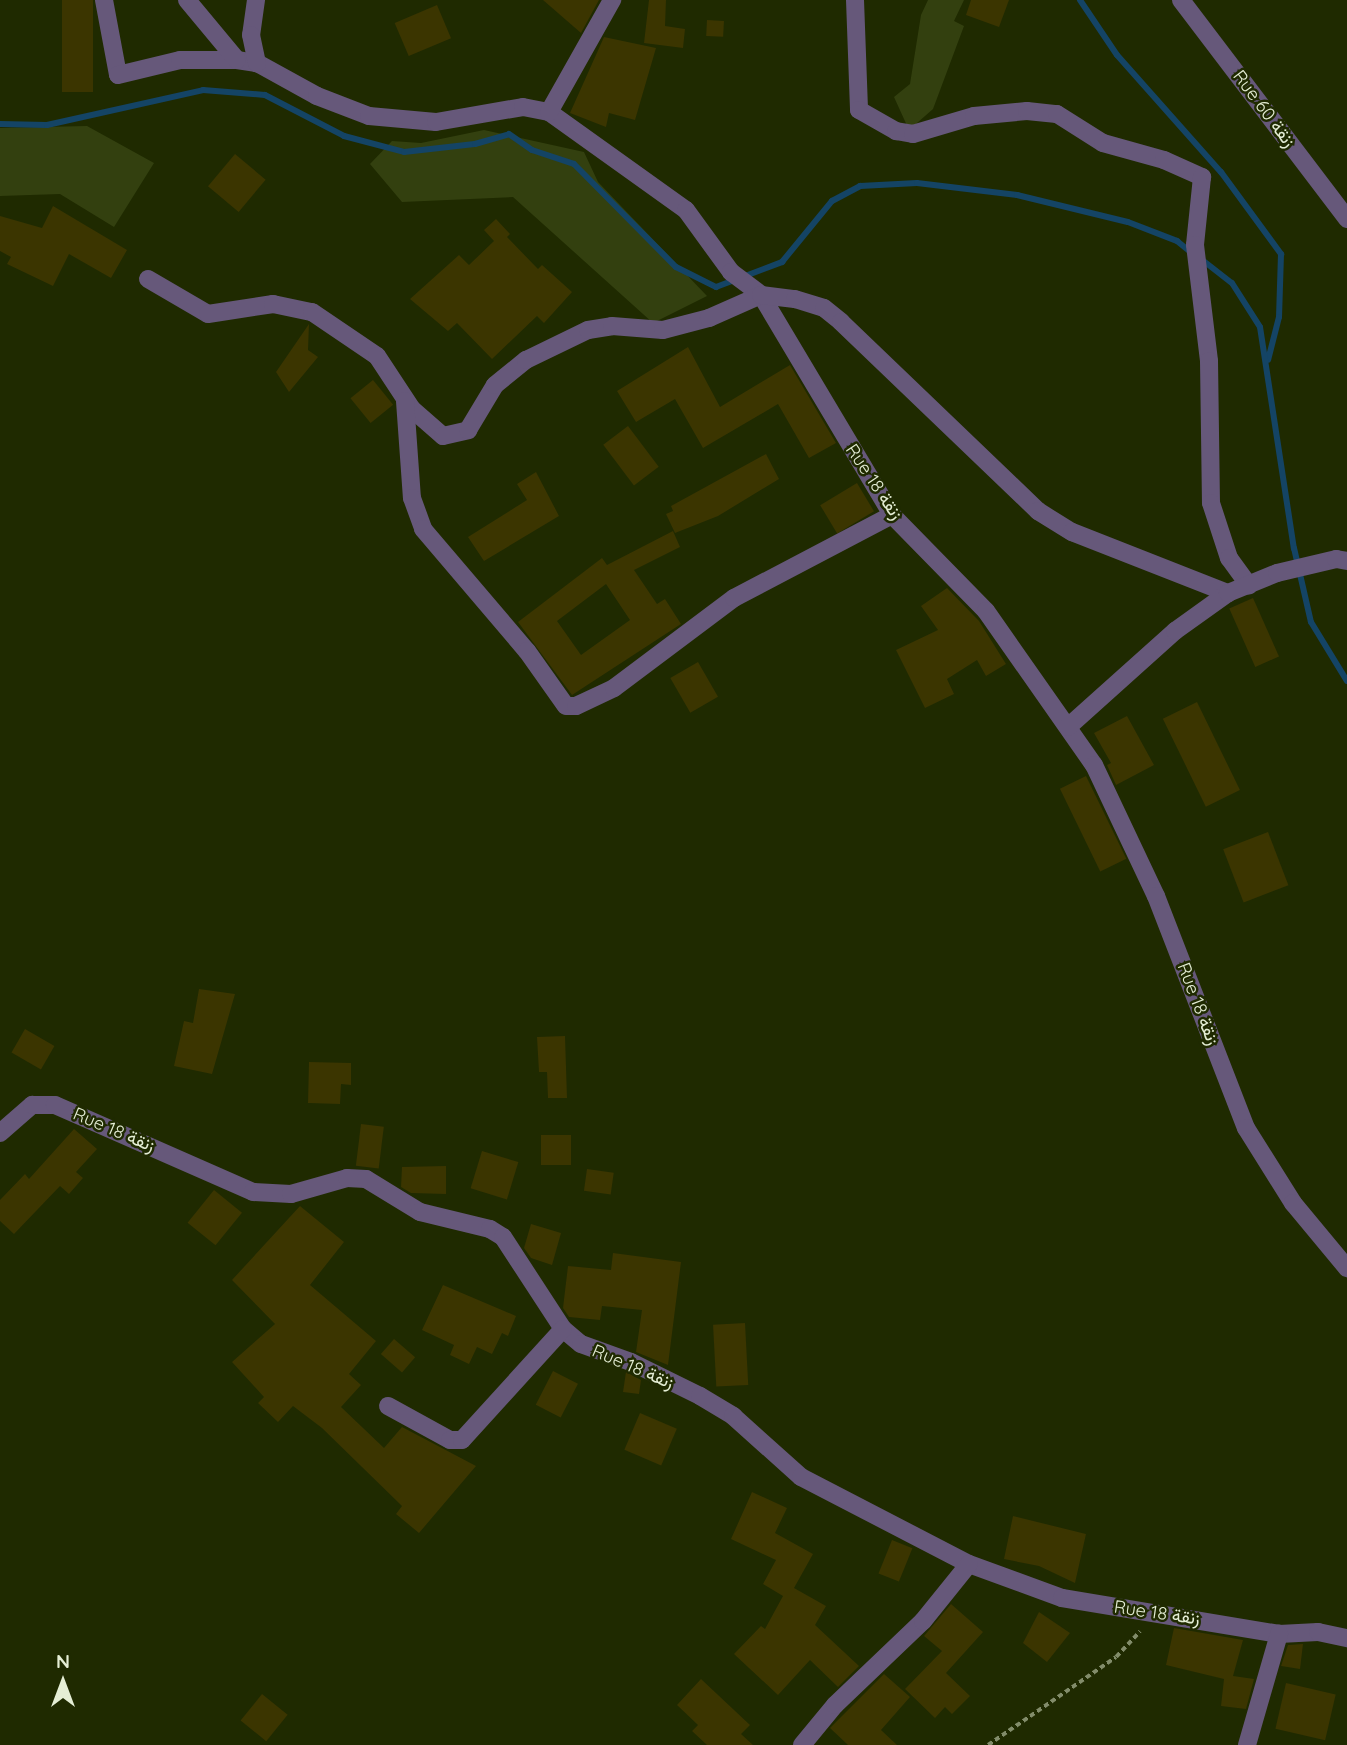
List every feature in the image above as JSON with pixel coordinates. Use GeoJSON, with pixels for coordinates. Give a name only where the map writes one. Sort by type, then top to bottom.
{"type":"FeatureCollection","features":[{"type":"Feature","properties":{"kind":"street"},"geometry":{"type":"LineString","coordinates":[[104,0],[118,75],[180,61],[237,60],[257,63],[317,96],[369,116],[436,122],[523,107],[548,112],[685,209],[731,272],[757,291],[824,308],[981,460],[1038,511],[1072,533],[1228,593]]}},
{"type":"Feature","properties":{"kind":"street"},"geometry":{"type":"LineString","coordinates":[[187,0],[237,60]]}},
{"type":"Feature","properties":{"kind":"street"},"geometry":{"type":"LineString","coordinates":[[256,0],[251,35],[257,63]]}},
{"type":"Feature","properties":{"kind":"street"},"geometry":{"type":"LineString","coordinates":[[548,112],[612,0]]}},
{"type":"Feature","properties":{"kind":"street"},"geometry":{"type":"LineString","coordinates":[[855,0],[859,110],[896,131],[913,135],[974,116],[1027,111],[1057,114],[1102,143],[1164,160],[1202,177],[1196,272],[1209,361],[1211,503],[1229,558],[1249,586]]}},
{"type":"Feature","properties":{"kind":"street","name":"Rue 60 زنقة"},"geometry":{"type":"LineString","coordinates":[[1181,0],[1347,219]]}},
{"type":"Feature","properties":{"kind":"street"},"geometry":{"type":"LineString","coordinates":[[148,279],[208,314],[274,304],[312,313],[377,356],[405,394],[412,409],[435,434],[452,436],[468,430],[495,386],[526,360],[565,339],[612,326],[640,330],[684,326],[757,291]]}},
{"type":"Feature","properties":{"kind":"street","name":"Rue 18 زنقة"},"geometry":{"type":"LineString","coordinates":[[757,291],[892,515],[946,573],[970,592],[1068,727],[1127,828],[1246,1128],[1293,1203],[1347,1268]]}},
{"type":"Feature","properties":{"kind":"street"},"geometry":{"type":"LineString","coordinates":[[405,394],[412,498],[424,530],[527,651],[566,706],[576,706],[614,688],[734,598],[892,515]]}},
{"type":"Feature","properties":{"kind":"street"},"geometry":{"type":"LineString","coordinates":[[1068,727],[1175,631],[1228,593],[1277,573],[1341,560]]}},
{"type":"Feature","properties":{"kind":"street","name":"Rue 18 زنقة"},"geometry":{"type":"LineString","coordinates":[[0,1133],[32,1105],[55,1105],[253,1192],[291,1194],[347,1178],[366,1179],[420,1212],[490,1229],[503,1237],[563,1329],[596,1352],[631,1362],[700,1396],[733,1416],[801,1476],[969,1564],[1062,1598],[1158,1611],[1279,1634],[1318,1632],[1347,1638]]}},
{"type":"Feature","properties":{"kind":"street"},"geometry":{"type":"LineString","coordinates":[[388,1406],[450,1440],[462,1440],[563,1329]]}},
{"type":"Feature","properties":{"kind":"street"},"geometry":{"type":"LineString","coordinates":[[802,1745],[835,1705],[923,1620],[969,1564]]}},
{"type":"Feature","properties":{"kind":"street"},"geometry":{"type":"LineString","coordinates":[[1247,1745],[1279,1634]]}},
{"type":"Feature","properties":{"kind":"path"},"geometry":{"type":"LineString","coordinates":[[988,1745],[1116,1657],[1158,1611]]}},
{"type":"Feature","properties":{"kind":"green space"},"geometry":{"type":"Polygon","coordinates":[[[928,0],[964,0],[954,21],[964,26],[933,109],[909,130],[894,97],[910,84],[921,15],[928,0]]]}},
{"type":"Feature","properties":{"kind":"green space"},"geometry":{"type":"Polygon","coordinates":[[[87,126],[154,163],[114,227],[60,194],[0,196],[0,128],[87,126]]]}},
{"type":"Feature","properties":{"kind":"green space"},"geometry":{"type":"Polygon","coordinates":[[[484,130],[584,152],[598,182],[707,296],[653,323],[513,197],[402,202],[370,164],[392,141],[421,143],[484,130]]]}},
{"type":"Feature","properties":{"kind":"building"},"geometry":{"type":"Polygon","coordinates":[[[62,0],[93,0],[93,92],[62,92],[62,0]]]}},
{"type":"Feature","properties":{"kind":"building"},"geometry":{"type":"Polygon","coordinates":[[[543,0],[599,0],[581,33],[543,0]]]}},
{"type":"Feature","properties":{"kind":"building"},"geometry":{"type":"Polygon","coordinates":[[[649,0],[666,0],[665,26],[685,29],[683,48],[644,43],[649,0]]]}},
{"type":"Feature","properties":{"kind":"building"},"geometry":{"type":"Polygon","coordinates":[[[971,0],[1009,0],[999,27],[966,15],[971,0]]]}},
{"type":"Feature","properties":{"kind":"building"},"geometry":{"type":"Polygon","coordinates":[[[437,5],[451,38],[409,56],[395,23],[437,5]]]}},
{"type":"Feature","properties":{"kind":"building"},"geometry":{"type":"Polygon","coordinates":[[[707,20],[724,21],[723,37],[706,36],[707,20]]]}},
{"type":"Feature","properties":{"kind":"building"},"geometry":{"type":"Polygon","coordinates":[[[604,37],[656,48],[635,120],[609,113],[606,127],[570,113],[604,37]]]}},
{"type":"Feature","properties":{"kind":"building"},"geometry":{"type":"Polygon","coordinates":[[[235,154],[266,180],[239,212],[208,186],[235,154]]]}},
{"type":"Feature","properties":{"kind":"building"},"geometry":{"type":"Polygon","coordinates":[[[53,206],[127,250],[111,278],[69,254],[53,286],[7,264],[11,257],[0,251],[0,216],[42,228],[53,206]]]}},
{"type":"Feature","properties":{"kind":"building"},"geometry":{"type":"Polygon","coordinates":[[[496,219],[510,234],[507,237],[538,269],[542,265],[572,292],[544,323],[537,316],[492,359],[457,323],[448,331],[410,299],[459,255],[469,265],[494,241],[484,230],[496,219]]]}},
{"type":"Feature","properties":{"kind":"building"},"geometry":{"type":"Polygon","coordinates":[[[309,324],[308,350],[318,357],[289,392],[276,372],[309,324]]]}},
{"type":"Feature","properties":{"kind":"building"},"geometry":{"type":"Polygon","coordinates":[[[688,347],[720,407],[790,365],[836,443],[809,458],[778,404],[703,448],[675,399],[636,422],[617,391],[688,347]]]}},
{"type":"Feature","properties":{"kind":"building"},"geometry":{"type":"Polygon","coordinates":[[[373,380],[393,405],[371,423],[350,398],[373,380]]]}},
{"type":"Feature","properties":{"kind":"building"},"geometry":{"type":"Polygon","coordinates":[[[628,426],[659,467],[634,485],[603,445],[628,426]]]}},
{"type":"Feature","properties":{"kind":"building"},"geometry":{"type":"Polygon","coordinates":[[[766,454],[779,479],[718,516],[675,533],[666,514],[673,511],[671,506],[766,454]]]}},
{"type":"Feature","properties":{"kind":"building"},"geometry":{"type":"Polygon","coordinates":[[[536,472],[559,516],[484,561],[468,537],[527,500],[517,484],[536,472]]]}},
{"type":"Feature","properties":{"kind":"building"},"geometry":{"type":"Polygon","coordinates":[[[857,483],[874,511],[837,533],[820,505],[857,483]]]}},
{"type":"Feature","properties":{"kind":"building"},"geometry":{"type":"Polygon","coordinates":[[[673,531],[680,547],[634,570],[657,604],[665,599],[681,624],[572,695],[518,622],[602,558],[607,565],[673,531]],[[606,584],[557,621],[581,655],[630,620],[606,584]]]}},
{"type":"Feature","properties":{"kind":"building"},"geometry":{"type":"Polygon","coordinates":[[[947,588],[979,621],[1006,664],[986,676],[977,660],[947,679],[954,694],[925,708],[896,650],[938,630],[921,606],[947,588]]]}},
{"type":"Feature","properties":{"kind":"building"},"geometry":{"type":"Polygon","coordinates":[[[1253,598],[1279,656],[1255,667],[1229,609],[1253,598]]]}},
{"type":"Feature","properties":{"kind":"building"},"geometry":{"type":"Polygon","coordinates":[[[698,662],[718,697],[690,713],[670,678],[698,662]]]}},
{"type":"Feature","properties":{"kind":"building"},"geometry":{"type":"Polygon","coordinates":[[[1197,702],[1240,790],[1206,807],[1163,719],[1197,702]]]}},
{"type":"Feature","properties":{"kind":"building"},"geometry":{"type":"Polygon","coordinates":[[[1127,716],[1154,765],[1116,785],[1107,765],[1111,763],[1094,733],[1127,716]]]}},
{"type":"Feature","properties":{"kind":"building"},"geometry":{"type":"Polygon","coordinates":[[[1086,776],[1126,859],[1100,871],[1060,789],[1086,776]]]}},
{"type":"Feature","properties":{"kind":"building"},"geometry":{"type":"Polygon","coordinates":[[[1268,832],[1288,885],[1244,902],[1223,849],[1268,832]]]}},
{"type":"Feature","properties":{"kind":"building"},"geometry":{"type":"Polygon","coordinates":[[[199,989],[235,994],[212,1074],[174,1066],[184,1021],[193,1023],[199,989]]]}},
{"type":"Feature","properties":{"kind":"building"},"geometry":{"type":"Polygon","coordinates":[[[25,1029],[54,1046],[41,1069],[12,1052],[25,1029]]]}},
{"type":"Feature","properties":{"kind":"building"},"geometry":{"type":"Polygon","coordinates":[[[565,1036],[567,1098],[548,1098],[547,1072],[539,1072],[537,1037],[565,1036]]]}},
{"type":"Feature","properties":{"kind":"building"},"geometry":{"type":"Polygon","coordinates":[[[309,1062],[351,1063],[351,1085],[341,1084],[340,1104],[308,1103],[309,1062]]]}},
{"type":"Feature","properties":{"kind":"building"},"geometry":{"type":"Polygon","coordinates":[[[361,1124],[384,1127],[379,1168],[356,1166],[361,1124]]]}},
{"type":"Feature","properties":{"kind":"building"},"geometry":{"type":"Polygon","coordinates":[[[74,1129],[97,1149],[76,1172],[83,1178],[69,1194],[60,1186],[14,1234],[0,1221],[0,1200],[25,1174],[29,1179],[74,1129]]]}},
{"type":"Feature","properties":{"kind":"building"},"geometry":{"type":"Polygon","coordinates":[[[541,1135],[571,1135],[571,1165],[541,1165],[541,1135]]]}},
{"type":"Feature","properties":{"kind":"building"},"geometry":{"type":"Polygon","coordinates":[[[482,1151],[518,1162],[507,1199],[471,1188],[482,1151]]]}},
{"type":"Feature","properties":{"kind":"building"},"geometry":{"type":"Polygon","coordinates":[[[446,1166],[446,1194],[411,1193],[401,1187],[402,1167],[446,1166]]]}},
{"type":"Feature","properties":{"kind":"building"},"geometry":{"type":"Polygon","coordinates":[[[587,1169],[614,1173],[611,1195],[584,1191],[587,1169]]]}},
{"type":"Feature","properties":{"kind":"building"},"geometry":{"type":"Polygon","coordinates":[[[214,1190],[242,1213],[216,1245],[188,1223],[214,1190]]]}},
{"type":"Feature","properties":{"kind":"building"},"geometry":{"type":"Polygon","coordinates":[[[300,1206],[344,1242],[310,1285],[376,1341],[349,1374],[361,1385],[341,1407],[384,1448],[402,1427],[476,1466],[419,1533],[396,1514],[402,1506],[322,1428],[293,1406],[278,1422],[258,1403],[264,1397],[232,1362],[275,1324],[232,1280],[300,1206]]]}},
{"type":"Feature","properties":{"kind":"building"},"geometry":{"type":"Polygon","coordinates":[[[531,1224],[561,1233],[552,1265],[531,1258],[524,1248],[531,1224]]]}},
{"type":"Feature","properties":{"kind":"building"},"geometry":{"type":"Polygon","coordinates":[[[613,1253],[681,1262],[668,1365],[636,1352],[642,1310],[602,1306],[600,1320],[569,1317],[563,1308],[568,1266],[611,1270],[613,1253]]]}},
{"type":"Feature","properties":{"kind":"building"},"geometry":{"type":"Polygon","coordinates":[[[443,1285],[516,1316],[508,1336],[502,1333],[492,1354],[477,1347],[469,1364],[450,1355],[454,1345],[422,1330],[443,1285]]]}},
{"type":"Feature","properties":{"kind":"building"},"geometry":{"type":"Polygon","coordinates":[[[745,1323],[748,1385],[716,1387],[713,1325],[745,1323]]]}},
{"type":"Feature","properties":{"kind":"building"},"geometry":{"type":"Polygon","coordinates":[[[394,1339],[415,1357],[402,1372],[381,1354],[394,1339]]]}},
{"type":"Feature","properties":{"kind":"building"},"geometry":{"type":"Polygon","coordinates":[[[553,1371],[578,1384],[561,1418],[536,1405],[553,1371]]]}},
{"type":"Feature","properties":{"kind":"building"},"geometry":{"type":"Polygon","coordinates":[[[626,1372],[641,1380],[639,1394],[623,1392],[626,1372]]]}},
{"type":"Feature","properties":{"kind":"building"},"geometry":{"type":"Polygon","coordinates":[[[640,1413],[677,1429],[661,1465],[624,1450],[640,1413]]]}},
{"type":"Feature","properties":{"kind":"building"},"geometry":{"type":"Polygon","coordinates":[[[752,1492],[787,1508],[775,1533],[813,1554],[794,1588],[826,1606],[815,1625],[859,1666],[838,1687],[810,1660],[778,1695],[734,1654],[761,1626],[765,1629],[783,1596],[763,1584],[776,1560],[731,1539],[752,1492]]]}},
{"type":"Feature","properties":{"kind":"building"},"geometry":{"type":"Polygon","coordinates":[[[1013,1516],[1086,1534],[1075,1583],[1039,1566],[1004,1559],[1013,1516]]]}},
{"type":"Feature","properties":{"kind":"building"},"geometry":{"type":"Polygon","coordinates":[[[892,1540],[912,1548],[899,1582],[879,1573],[892,1540]]]}},
{"type":"Feature","properties":{"kind":"building"},"geometry":{"type":"Polygon","coordinates":[[[951,1604],[983,1632],[946,1673],[970,1696],[952,1714],[945,1707],[935,1718],[905,1689],[942,1651],[924,1636],[951,1604]]]}},
{"type":"Feature","properties":{"kind":"building"},"geometry":{"type":"Polygon","coordinates":[[[1039,1612],[1070,1633],[1047,1662],[1023,1643],[1039,1612]]]}},
{"type":"Feature","properties":{"kind":"building"},"geometry":{"type":"Polygon","coordinates":[[[1174,1628],[1243,1640],[1233,1676],[1254,1679],[1246,1709],[1221,1706],[1224,1679],[1166,1665],[1174,1628]]]}},
{"type":"Feature","properties":{"kind":"building"},"geometry":{"type":"Polygon","coordinates":[[[1303,1644],[1300,1669],[1281,1666],[1288,1645],[1303,1644]]]}},
{"type":"Feature","properties":{"kind":"building"},"geometry":{"type":"Polygon","coordinates":[[[884,1674],[910,1697],[881,1730],[897,1745],[848,1745],[830,1728],[884,1674]]]}},
{"type":"Feature","properties":{"kind":"building"},"geometry":{"type":"Polygon","coordinates":[[[701,1679],[750,1725],[741,1734],[753,1745],[707,1745],[692,1731],[698,1725],[677,1705],[701,1679]]]}},
{"type":"Feature","properties":{"kind":"building"},"geometry":{"type":"Polygon","coordinates":[[[1286,1683],[1336,1694],[1325,1740],[1275,1729],[1286,1683]]]}},
{"type":"Feature","properties":{"kind":"building"},"geometry":{"type":"Polygon","coordinates":[[[262,1694],[288,1715],[266,1741],[241,1720],[262,1694]]]}},
{"type":"Feature","properties":{"kind":"waterway"},"geometry":{"type":"LineString","coordinates":[[1080,0],[1117,55],[1221,172],[1281,254],[1279,317],[1268,360]]}},
{"type":"Feature","properties":{"kind":"waterway"},"geometry":{"type":"LineString","coordinates":[[0,124],[47,125],[203,90],[265,95],[344,136],[404,152],[475,144],[509,134],[532,150],[574,164],[676,267],[716,287],[782,262],[832,201],[860,186],[917,183],[1017,195],[1128,222],[1177,241],[1192,253]]}},
{"type":"Feature","properties":{"kind":"waterway"},"geometry":{"type":"LineString","coordinates":[[1201,259],[1232,283],[1260,327],[1294,548],[1311,622],[1347,681]]}}]}
